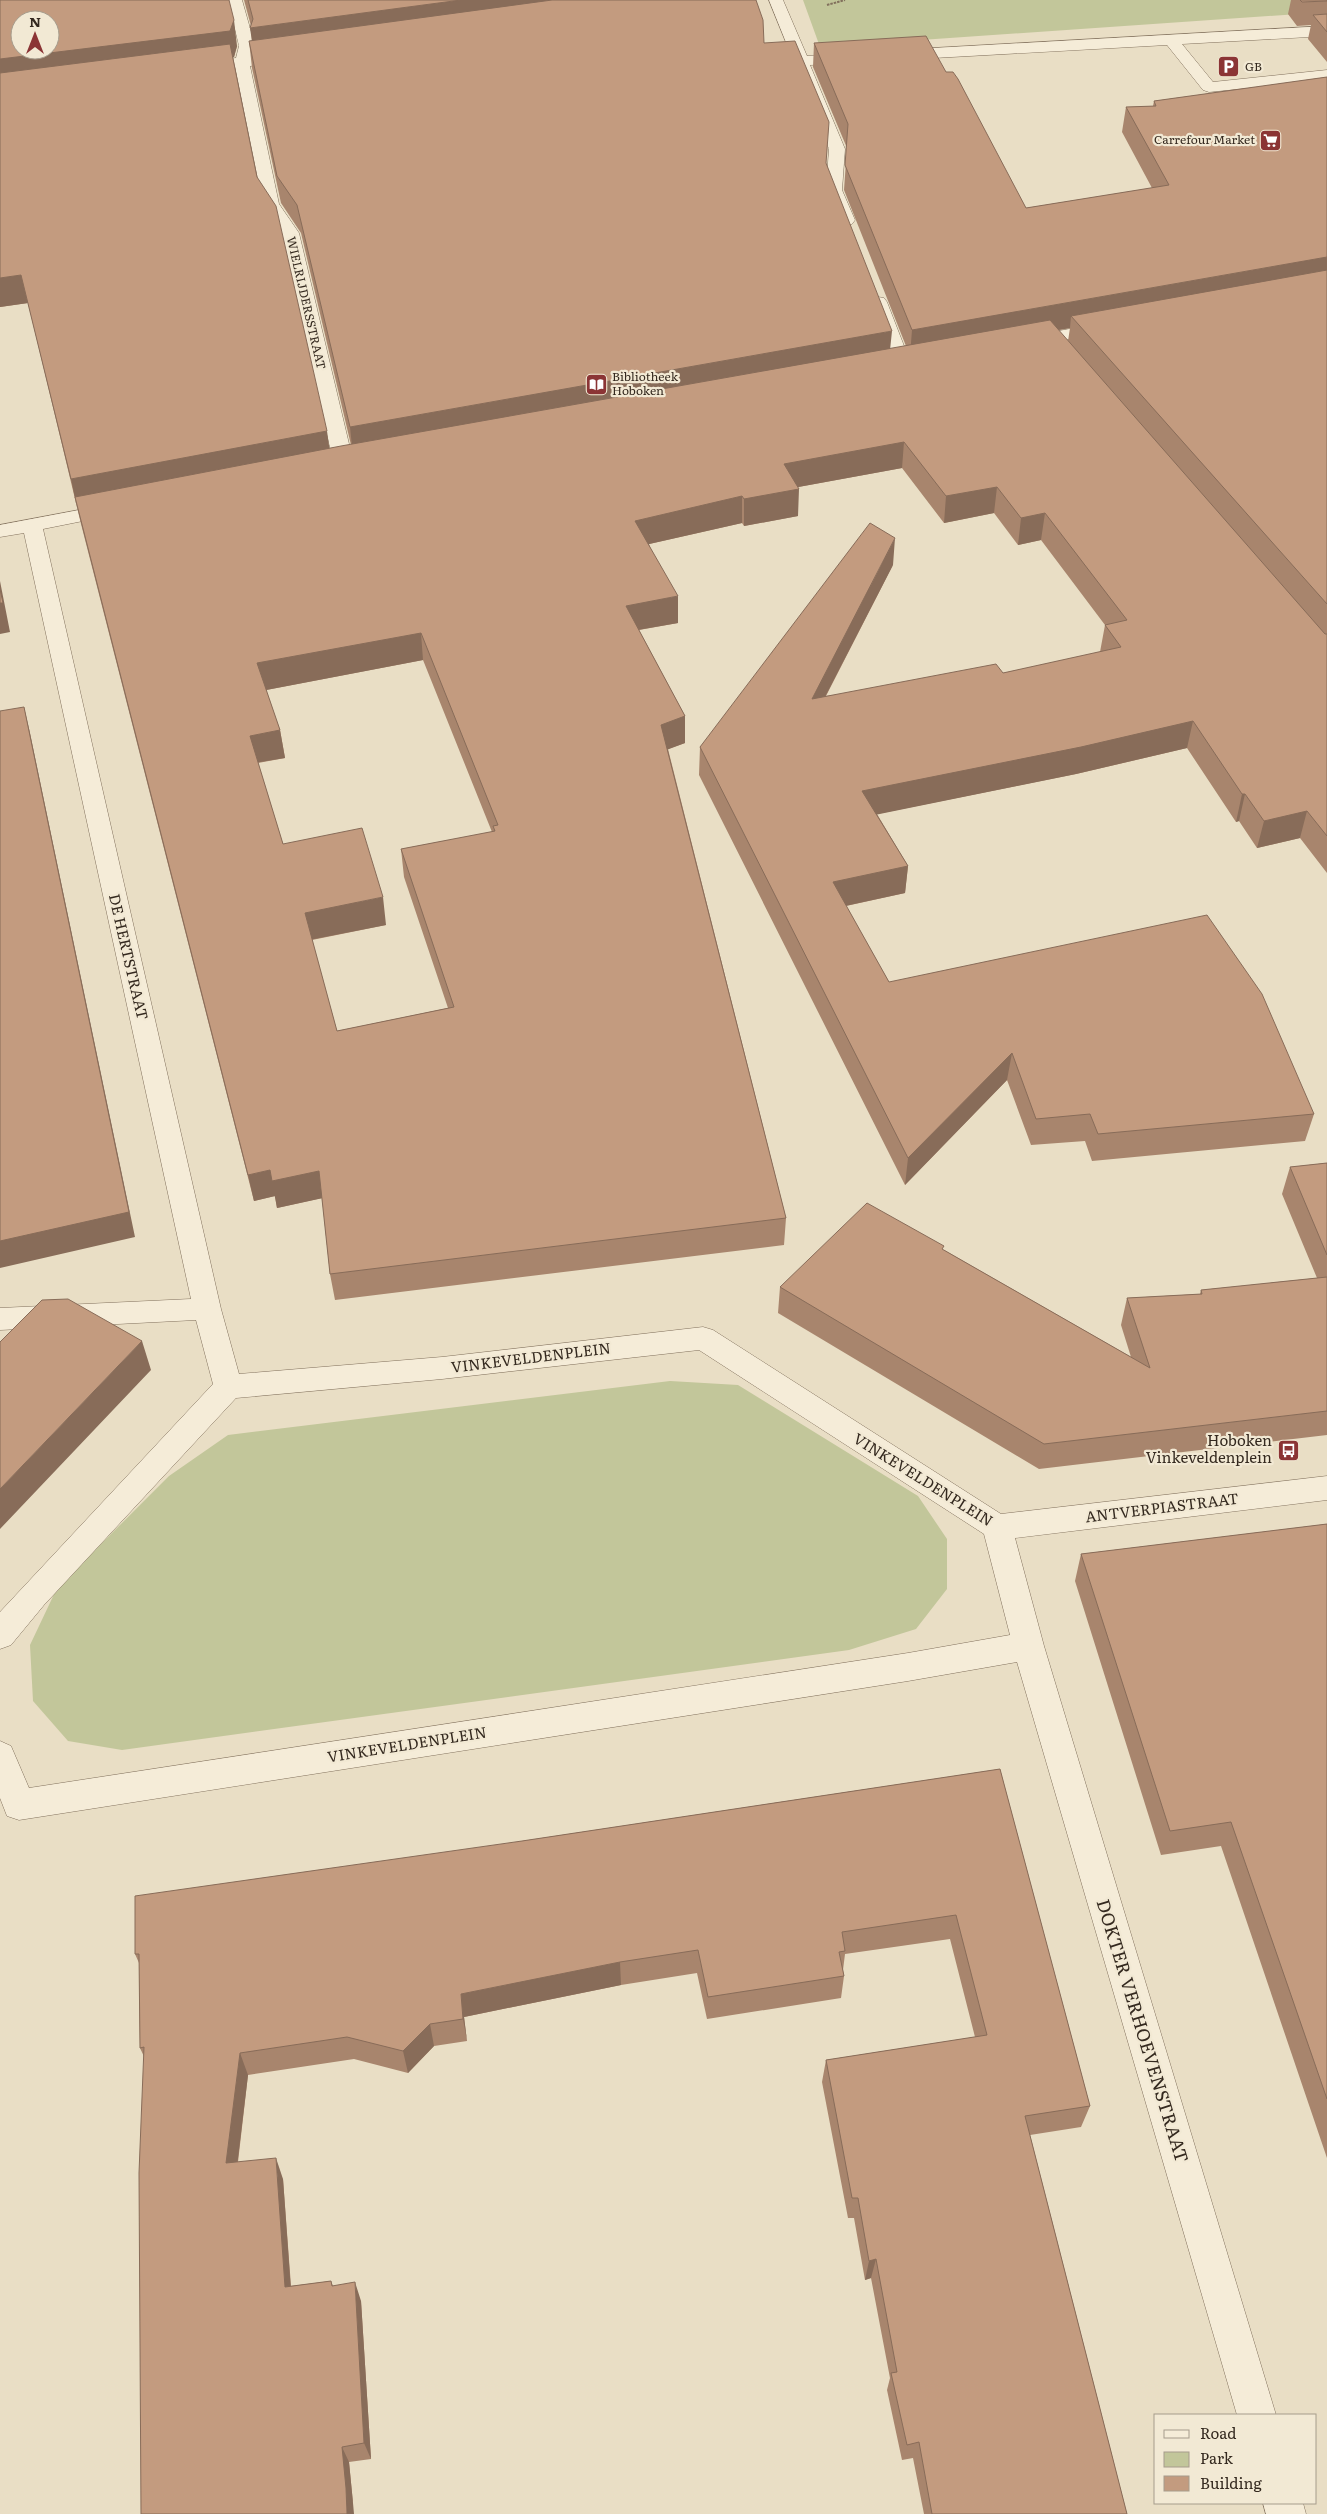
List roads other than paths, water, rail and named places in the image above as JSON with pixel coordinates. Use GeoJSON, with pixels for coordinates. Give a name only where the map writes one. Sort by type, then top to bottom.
{"type":"FeatureCollection","features":[{"type":"Feature","properties":{"kind":"street","name":"WIELRIJDERSSTRAAT"},"geometry":{"type":"LineString","coordinates":[[235,0],[247,46],[242,63],[270,204],[290,233],[344,465]]}},
{"type":"Feature","properties":{"kind":"street"},"geometry":{"type":"LineString","coordinates":[[776,0],[837,149],[834,190],[852,236]]}},
{"type":"Feature","properties":{"kind":"street"},"geometry":{"type":"LineString","coordinates":[[881,56],[1327,31]]}},
{"type":"Feature","properties":{"kind":"street"},"geometry":{"type":"LineString","coordinates":[[1171,40],[1209,87],[1327,75]]}},
{"type":"Feature","properties":{"kind":"street"},"geometry":{"type":"LineString","coordinates":[[177,70],[300,55]]}},
{"type":"Feature","properties":{"kind":"street"},"geometry":{"type":"LineString","coordinates":[[801,61],[861,57]]}},
{"type":"Feature","properties":{"kind":"street"},"geometry":{"type":"LineString","coordinates":[[873,290],[911,362],[883,367]]}},
{"type":"Feature","properties":{"kind":"street"},"geometry":{"type":"LineString","coordinates":[[1004,346],[1057,344],[1124,324]]}},
{"type":"Feature","properties":{"kind":"street"},"geometry":{"type":"LineString","coordinates":[[325,469],[364,461]]}},
{"type":"Feature","properties":{"kind":"street"},"geometry":{"type":"LineString","coordinates":[[0,531],[130,506]]}},
{"type":"Feature","properties":{"kind":"street","name":"DE HERTSTRAAT"},"geometry":{"type":"LineString","coordinates":[[32,525],[207,1309],[228,1387]]}},
{"type":"Feature","properties":{"kind":"street"},"geometry":{"type":"LineString","coordinates":[[0,1319],[207,1309]]}},
{"type":"Feature","properties":{"kind":"street","name":"VINKEVELDENPLEIN"},"geometry":{"type":"LineString","coordinates":[[0,1756],[19,1805],[908,1667],[1028,1646],[997,1527],[703,1338],[442,1368],[228,1387]]}},
{"type":"Feature","properties":{"kind":"street"},"geometry":{"type":"LineString","coordinates":[[0,1635],[228,1387]]}},
{"type":"Feature","properties":{"kind":"street","name":"ANTVERPIASTRAAT"},"geometry":{"type":"LineString","coordinates":[[997,1527],[1327,1488]]}},
{"type":"Feature","properties":{"kind":"street","name":"DOKTER VERHOEVENSTRAAT"},"geometry":{"type":"LineString","coordinates":[[1028,1646],[1257,2414]]}},
{"type":"Feature","properties":{"kind":"place","name":"GB"},"geometry":{"type":"Point","coordinates":[1229,67]}},
{"type":"Feature","properties":{"kind":"place","name":"Carrefour Market"},"geometry":{"type":"Point","coordinates":[1271,140]}},
{"type":"Feature","properties":{"kind":"place","name":"Bibliotheek Hoboken"},"geometry":{"type":"Point","coordinates":[596,384]}},
{"type":"Feature","properties":{"kind":"place","name":"Hoboken Vinkeveldenplein"},"geometry":{"type":"Point","coordinates":[1288,1450]}}]}
